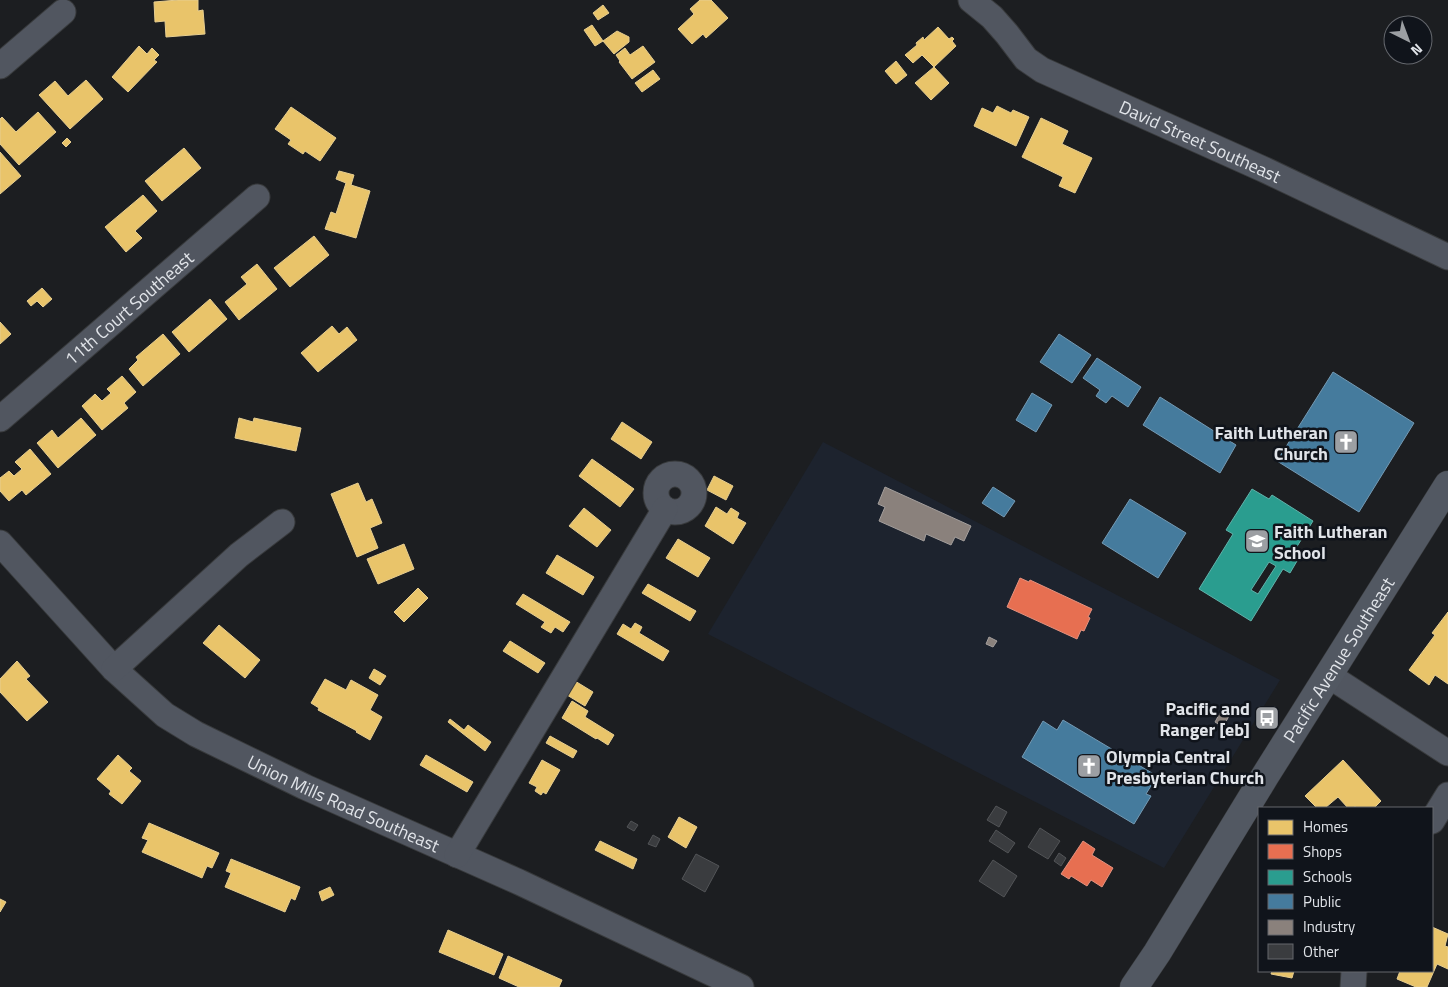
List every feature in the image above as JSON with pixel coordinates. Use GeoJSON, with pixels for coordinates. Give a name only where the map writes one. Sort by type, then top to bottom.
{"type":"FeatureCollection","features":[{"type":"Feature","properties":{"kind":"main road","name":"Pacific Avenue Southeast"},"geometry":{"type":"LineString","coordinates":[[1134,987],[1448,485]]}},
{"type":"Feature","properties":{"kind":"street","name":"David Street Southeast"},"geometry":{"type":"LineString","coordinates":[[971,0],[992,9],[1007,34],[1026,59],[1042,70],[1265,170],[1448,257]]}},
{"type":"Feature","properties":{"kind":"street"},"geometry":{"type":"LineString","coordinates":[[0,66],[64,12]]}},
{"type":"Feature","properties":{"kind":"street","name":"11th Court Southeast"},"geometry":{"type":"LineString","coordinates":[[0,419],[257,197]]}},
{"type":"Feature","properties":{"kind":"street"},"geometry":{"type":"LineString","coordinates":[[457,855],[665,509]]}},
{"type":"Feature","properties":{"kind":"street"},"geometry":{"type":"LineString","coordinates":[[114,669],[239,555],[282,522]]}},
{"type":"Feature","properties":{"kind":"street","name":"Union Mills Road Southeast"},"geometry":{"type":"LineString","coordinates":[[0,543],[114,669],[165,715],[196,734],[305,787],[520,882],[741,987]]}},
{"type":"Feature","properties":{"kind":"street"},"geometry":{"type":"LineString","coordinates":[[1328,675],[1448,753]]}},
{"type":"Feature","properties":{"kind":"street"},"geometry":{"type":"LineString","coordinates":[[1433,819],[1448,795]]}},
{"type":"Feature","properties":{"kind":"street"},"geometry":{"type":"LineString","coordinates":[[1353,987],[1354,972]]}},
{"type":"Feature","properties":{"kind":"shaded area"},"geometry":{"type":"Polygon","coordinates":[[[823,442],[1280,680],[1164,868],[708,634],[823,442]]]}},
{"type":"Feature","properties":{"kind":"building: Homes"},"geometry":{"type":"Polygon","coordinates":[[[198,0],[198,11],[203,10],[205,34],[166,37],[165,21],[155,22],[154,2],[198,0]]]}},
{"type":"Feature","properties":{"kind":"building: Homes"},"geometry":{"type":"Polygon","coordinates":[[[700,0],[711,0],[728,18],[706,38],[703,34],[692,44],[678,29],[694,14],[690,9],[700,0]]]}},
{"type":"Feature","properties":{"kind":"building: Homes"},"geometry":{"type":"Polygon","coordinates":[[[603,5],[609,13],[598,20],[593,13],[603,5]]]}},
{"type":"Feature","properties":{"kind":"building: Homes"},"geometry":{"type":"Polygon","coordinates":[[[592,25],[603,41],[595,46],[584,30],[592,25]]]}},
{"type":"Feature","properties":{"kind":"building: Homes"},"geometry":{"type":"Polygon","coordinates":[[[938,27],[949,39],[952,37],[954,39],[952,41],[956,46],[934,67],[922,55],[913,63],[905,55],[923,37],[924,40],[938,27]]]}},
{"type":"Feature","properties":{"kind":"building: Homes"},"geometry":{"type":"Polygon","coordinates":[[[617,31],[629,37],[629,42],[614,54],[603,41],[617,31]]]}},
{"type":"Feature","properties":{"kind":"building: Homes"},"geometry":{"type":"Polygon","coordinates":[[[139,46],[147,54],[152,48],[159,55],[154,60],[157,62],[128,92],[112,77],[139,46]]]}},
{"type":"Feature","properties":{"kind":"building: Homes"},"geometry":{"type":"Polygon","coordinates":[[[643,46],[655,62],[632,79],[616,55],[625,48],[630,55],[643,46]]]}},
{"type":"Feature","properties":{"kind":"building: Homes"},"geometry":{"type":"Polygon","coordinates":[[[896,61],[907,75],[896,84],[885,71],[896,61]]]}},
{"type":"Feature","properties":{"kind":"building: Homes"},"geometry":{"type":"Polygon","coordinates":[[[934,67],[949,83],[931,100],[915,83],[934,67]]]}},
{"type":"Feature","properties":{"kind":"building: Homes"},"geometry":{"type":"Polygon","coordinates":[[[653,70],[660,79],[642,92],[635,83],[653,70]]]}},
{"type":"Feature","properties":{"kind":"building: Homes"},"geometry":{"type":"Polygon","coordinates":[[[86,80],[103,99],[70,129],[39,95],[55,81],[68,96],[86,80]]]}},
{"type":"Feature","properties":{"kind":"building: Homes"},"geometry":{"type":"Polygon","coordinates":[[[997,106],[1011,113],[1013,110],[1029,117],[1016,146],[974,126],[982,108],[993,113],[997,106]]]}},
{"type":"Feature","properties":{"kind":"building: Homes"},"geometry":{"type":"Polygon","coordinates":[[[291,107],[336,138],[320,161],[305,151],[303,154],[288,144],[291,140],[275,129],[291,107]]]}},
{"type":"Feature","properties":{"kind":"building: Homes"},"geometry":{"type":"Polygon","coordinates":[[[38,112],[56,132],[19,165],[0,144],[0,119],[2,117],[16,132],[38,112]]]}},
{"type":"Feature","properties":{"kind":"building: Homes"},"geometry":{"type":"Polygon","coordinates":[[[1041,118],[1068,131],[1062,144],[1092,158],[1075,193],[1059,186],[1063,177],[1022,157],[1041,118]]]}},
{"type":"Feature","properties":{"kind":"building: Homes"},"geometry":{"type":"Polygon","coordinates":[[[67,138],[71,142],[66,147],[62,143],[67,138]]]}},
{"type":"Feature","properties":{"kind":"building: Homes"},"geometry":{"type":"Polygon","coordinates":[[[184,148],[201,168],[162,201],[145,181],[184,148]]]}},
{"type":"Feature","properties":{"kind":"building: Homes"},"geometry":{"type":"Polygon","coordinates":[[[0,152],[21,176],[0,194],[0,152]]]}},
{"type":"Feature","properties":{"kind":"building: Homes"},"geometry":{"type":"Polygon","coordinates":[[[339,171],[354,175],[351,185],[370,191],[356,238],[325,229],[331,212],[336,214],[346,183],[336,179],[339,171]]]}},
{"type":"Feature","properties":{"kind":"building: Homes"},"geometry":{"type":"Polygon","coordinates":[[[143,195],[157,211],[135,231],[142,238],[126,252],[105,227],[143,195]]]}},
{"type":"Feature","properties":{"kind":"building: Homes"},"geometry":{"type":"Polygon","coordinates":[[[314,236],[329,255],[290,287],[274,268],[314,236]]]}},
{"type":"Feature","properties":{"kind":"building: Homes"},"geometry":{"type":"Polygon","coordinates":[[[257,264],[277,289],[239,320],[225,302],[247,284],[241,277],[257,264]]]}},
{"type":"Feature","properties":{"kind":"building: Homes"},"geometry":{"type":"Polygon","coordinates":[[[42,288],[52,299],[43,307],[37,301],[31,306],[27,301],[42,288]]]}},
{"type":"Feature","properties":{"kind":"building: Homes"},"geometry":{"type":"Polygon","coordinates":[[[210,299],[227,319],[189,352],[172,332],[210,299]]]}},
{"type":"Feature","properties":{"kind":"building: Homes"},"geometry":{"type":"Polygon","coordinates":[[[0,322],[11,334],[0,344],[0,322]]]}},
{"type":"Feature","properties":{"kind":"building: Homes"},"geometry":{"type":"Polygon","coordinates":[[[332,326],[339,334],[347,327],[357,340],[318,372],[301,353],[332,326]]]}},
{"type":"Feature","properties":{"kind":"building: Homes"},"geometry":{"type":"Polygon","coordinates":[[[163,334],[180,354],[143,386],[129,369],[138,360],[136,357],[163,334]]]}},
{"type":"Feature","properties":{"kind":"building: Homes"},"geometry":{"type":"Polygon","coordinates":[[[122,376],[136,392],[124,403],[128,408],[102,430],[82,406],[95,394],[102,401],[111,393],[107,389],[122,376]]]}},
{"type":"Feature","properties":{"kind":"building: Homes"},"geometry":{"type":"Polygon","coordinates":[[[81,418],[96,435],[58,468],[37,443],[52,430],[58,438],[81,418]]]}},
{"type":"Feature","properties":{"kind":"building: Homes"},"geometry":{"type":"Polygon","coordinates":[[[239,418],[253,422],[254,418],[301,428],[296,451],[235,438],[239,418]]]}},
{"type":"Feature","properties":{"kind":"building: Homes"},"geometry":{"type":"Polygon","coordinates":[[[622,422],[652,442],[641,459],[611,439],[622,422]]]}},
{"type":"Feature","properties":{"kind":"building: Homes"},"geometry":{"type":"Polygon","coordinates":[[[30,449],[51,474],[26,495],[22,490],[9,501],[0,491],[0,478],[9,471],[14,476],[22,469],[15,462],[30,449]]]}},
{"type":"Feature","properties":{"kind":"building: Homes"},"geometry":{"type":"Polygon","coordinates":[[[592,459],[634,489],[620,507],[579,476],[592,459]]]}},
{"type":"Feature","properties":{"kind":"building: Homes"},"geometry":{"type":"Polygon","coordinates":[[[714,476],[733,486],[726,500],[707,490],[714,476]]]}},
{"type":"Feature","properties":{"kind":"building: Homes"},"geometry":{"type":"Polygon","coordinates":[[[358,483],[366,502],[372,499],[382,523],[370,528],[378,548],[357,557],[331,494],[358,483]]]}},
{"type":"Feature","properties":{"kind":"building: Homes"},"geometry":{"type":"Polygon","coordinates":[[[716,507],[727,514],[731,508],[739,513],[737,518],[746,523],[733,544],[705,526],[716,507]]]}},
{"type":"Feature","properties":{"kind":"building: Homes"},"geometry":{"type":"Polygon","coordinates":[[[584,508],[611,530],[597,547],[569,526],[584,508]]]}},
{"type":"Feature","properties":{"kind":"building: Homes"},"geometry":{"type":"Polygon","coordinates":[[[678,539],[710,558],[698,577],[666,558],[678,539]]]}},
{"type":"Feature","properties":{"kind":"building: Homes"},"geometry":{"type":"Polygon","coordinates":[[[404,544],[414,569],[378,584],[367,559],[404,544]]]}},
{"type":"Feature","properties":{"kind":"building: Homes"},"geometry":{"type":"Polygon","coordinates":[[[557,555],[594,577],[583,595],[546,573],[557,555]]]}},
{"type":"Feature","properties":{"kind":"building: Homes"},"geometry":{"type":"Polygon","coordinates":[[[648,584],[696,611],[690,621],[642,593],[648,584]]]}},
{"type":"Feature","properties":{"kind":"building: Homes"},"geometry":{"type":"Polygon","coordinates":[[[418,588],[428,598],[404,622],[394,612],[418,588]]]}},
{"type":"Feature","properties":{"kind":"building: Homes"},"geometry":{"type":"Polygon","coordinates":[[[523,594],[570,622],[563,632],[555,627],[551,633],[541,627],[545,622],[516,604],[523,594]]]}},
{"type":"Feature","properties":{"kind":"building: Homes"},"geometry":{"type":"Polygon","coordinates":[[[1448,612],[1448,684],[1435,675],[1429,685],[1409,670],[1435,635],[1432,633],[1448,612]]]}},
{"type":"Feature","properties":{"kind":"building: Homes"},"geometry":{"type":"Polygon","coordinates":[[[635,623],[642,627],[639,633],[669,651],[663,661],[617,634],[623,624],[631,629],[635,623]]]}},
{"type":"Feature","properties":{"kind":"building: Homes"},"geometry":{"type":"Polygon","coordinates":[[[219,625],[260,660],[245,678],[203,643],[219,625]]]}},
{"type":"Feature","properties":{"kind":"building: Homes"},"geometry":{"type":"Polygon","coordinates":[[[510,641],[545,663],[538,673],[503,651],[510,641]]]}},
{"type":"Feature","properties":{"kind":"building: Homes"},"geometry":{"type":"Polygon","coordinates":[[[17,661],[30,676],[26,679],[48,702],[27,721],[0,692],[0,679],[17,661]]]}},
{"type":"Feature","properties":{"kind":"building: Homes"},"geometry":{"type":"Polygon","coordinates":[[[374,669],[386,676],[380,685],[369,678],[374,669]]]}},
{"type":"Feature","properties":{"kind":"building: Homes"},"geometry":{"type":"Polygon","coordinates":[[[325,679],[346,690],[351,680],[378,695],[370,710],[382,717],[370,740],[318,710],[319,708],[311,703],[325,679]]]}},
{"type":"Feature","properties":{"kind":"building: Homes"},"geometry":{"type":"Polygon","coordinates":[[[575,681],[593,692],[585,706],[567,695],[575,681]]]}},
{"type":"Feature","properties":{"kind":"building: Homes"},"geometry":{"type":"Polygon","coordinates":[[[572,701],[588,711],[585,717],[614,735],[608,745],[562,718],[572,701]]]}},
{"type":"Feature","properties":{"kind":"building: Homes"},"geometry":{"type":"Polygon","coordinates":[[[450,719],[464,730],[468,725],[491,742],[485,751],[448,722],[450,719]]]}},
{"type":"Feature","properties":{"kind":"building: Homes"},"geometry":{"type":"Polygon","coordinates":[[[550,736],[577,751],[573,758],[546,743],[550,736]]]}},
{"type":"Feature","properties":{"kind":"building: Homes"},"geometry":{"type":"Polygon","coordinates":[[[118,755],[132,768],[129,771],[141,781],[122,804],[109,794],[111,791],[97,779],[118,755]]]}},
{"type":"Feature","properties":{"kind":"building: Homes"},"geometry":{"type":"Polygon","coordinates":[[[426,755],[473,782],[467,792],[420,765],[426,755]]]}},
{"type":"Feature","properties":{"kind":"building: Homes"},"geometry":{"type":"Polygon","coordinates":[[[542,760],[560,770],[546,794],[543,792],[541,795],[535,791],[537,787],[529,783],[542,760]]]}},
{"type":"Feature","properties":{"kind":"building: Homes"},"geometry":{"type":"Polygon","coordinates":[[[1343,760],[1381,801],[1375,807],[1347,807],[1338,797],[1326,807],[1316,807],[1305,796],[1343,760]]]}},
{"type":"Feature","properties":{"kind":"building: Homes"},"geometry":{"type":"Polygon","coordinates":[[[679,817],[697,827],[686,848],[668,837],[679,817]]]}},
{"type":"Feature","properties":{"kind":"building: Homes"},"geometry":{"type":"Polygon","coordinates":[[[149,823],[219,853],[212,868],[207,866],[202,878],[142,852],[148,840],[142,838],[149,823]]]}},
{"type":"Feature","properties":{"kind":"building: Homes"},"geometry":{"type":"Polygon","coordinates":[[[600,841],[637,859],[633,869],[595,850],[600,841]]]}},
{"type":"Feature","properties":{"kind":"building: Homes"},"geometry":{"type":"Polygon","coordinates":[[[231,859],[300,887],[295,900],[291,898],[285,912],[225,887],[231,873],[226,871],[231,859]]]}},
{"type":"Feature","properties":{"kind":"building: Homes"},"geometry":{"type":"Polygon","coordinates":[[[330,887],[334,895],[322,901],[319,892],[330,887]]]}},
{"type":"Feature","properties":{"kind":"building: Homes"},"geometry":{"type":"Polygon","coordinates":[[[0,899],[6,902],[0,912],[0,899]]]}},
{"type":"Feature","properties":{"kind":"building: Homes"},"geometry":{"type":"Polygon","coordinates":[[[1433,927],[1448,934],[1445,946],[1448,947],[1448,969],[1437,964],[1427,987],[1416,987],[1397,979],[1400,972],[1433,972],[1433,927]]]}},
{"type":"Feature","properties":{"kind":"building: Homes"},"geometry":{"type":"Polygon","coordinates":[[[448,930],[503,954],[494,975],[439,952],[448,930]]]}},
{"type":"Feature","properties":{"kind":"building: Homes"},"geometry":{"type":"Polygon","coordinates":[[[508,956],[562,980],[559,987],[519,987],[499,978],[508,956]]]}},
{"type":"Feature","properties":{"kind":"building: Homes"},"geometry":{"type":"Polygon","coordinates":[[[1272,972],[1294,972],[1292,978],[1271,974],[1272,972]]]}},
{"type":"Feature","properties":{"kind":"building: Shops"},"geometry":{"type":"Polygon","coordinates":[[[1020,578],[1029,582],[1030,580],[1092,609],[1084,631],[1081,630],[1077,639],[1007,607],[1020,578]]]}},
{"type":"Feature","properties":{"kind":"building: Shops"},"geometry":{"type":"Polygon","coordinates":[[[1083,841],[1095,849],[1092,855],[1113,868],[1102,887],[1091,880],[1087,886],[1071,876],[1069,879],[1061,874],[1083,841]]]}},
{"type":"Feature","properties":{"kind":"building: Schools"},"geometry":{"type":"Polygon","coordinates":[[[1252,489],[1269,499],[1272,495],[1313,521],[1291,556],[1297,561],[1290,573],[1283,569],[1251,621],[1199,589],[1233,534],[1226,530],[1252,489]],[[1269,562],[1251,590],[1258,594],[1276,566],[1269,562]]]}},
{"type":"Feature","properties":{"kind":"building: Public"},"geometry":{"type":"Polygon","coordinates":[[[1059,334],[1091,355],[1072,383],[1040,362],[1059,334]]]}},
{"type":"Feature","properties":{"kind":"building: Public"},"geometry":{"type":"Polygon","coordinates":[[[1097,358],[1141,387],[1128,407],[1112,396],[1106,403],[1096,396],[1100,390],[1083,378],[1097,358]]]}},
{"type":"Feature","properties":{"kind":"building: Public","name":"Faith Lutheran Church"},"geometry":{"type":"Polygon","coordinates":[[[1333,372],[1414,423],[1359,512],[1277,461],[1333,372]]]}},
{"type":"Feature","properties":{"kind":"building: Public"},"geometry":{"type":"Polygon","coordinates":[[[1032,393],[1052,405],[1036,432],[1016,420],[1032,393]]]}},
{"type":"Feature","properties":{"kind":"building: Public"},"geometry":{"type":"Polygon","coordinates":[[[1160,397],[1236,445],[1220,473],[1143,425],[1160,397]]]}},
{"type":"Feature","properties":{"kind":"building: Public"},"geometry":{"type":"Polygon","coordinates":[[[993,487],[1015,501],[1004,517],[982,503],[993,487]]]}},
{"type":"Feature","properties":{"kind":"building: Public"},"geometry":{"type":"Polygon","coordinates":[[[1130,499],[1186,533],[1158,578],[1102,543],[1130,499]]]}},
{"type":"Feature","properties":{"kind":"building: Public","name":"Olympia Central Presbyterian Church"},"geometry":{"type":"Polygon","coordinates":[[[1063,720],[1157,776],[1146,794],[1151,796],[1134,824],[1022,757],[1043,721],[1057,730],[1063,720]]]}},
{"type":"Feature","properties":{"kind":"building: Industry"},"geometry":{"type":"Polygon","coordinates":[[[885,487],[971,526],[964,541],[955,537],[951,545],[926,534],[924,541],[879,521],[885,507],[878,504],[885,487]]]}},
{"type":"Feature","properties":{"kind":"building: Industry"},"geometry":{"type":"Polygon","coordinates":[[[989,637],[997,641],[993,647],[986,644],[989,637]]]}},
{"type":"Feature","properties":{"kind":"building: Industry"},"geometry":{"type":"Polygon","coordinates":[[[1221,711],[1229,716],[1223,727],[1215,722],[1221,711]]]}},
{"type":"Feature","properties":{"kind":"building: Other"},"geometry":{"type":"Polygon","coordinates":[[[996,806],[1007,812],[999,827],[987,820],[996,806]]]}},
{"type":"Feature","properties":{"kind":"building: Other"},"geometry":{"type":"Polygon","coordinates":[[[631,821],[638,825],[634,831],[627,827],[631,821]]]}},
{"type":"Feature","properties":{"kind":"building: Other"},"geometry":{"type":"Polygon","coordinates":[[[1040,828],[1060,841],[1048,859],[1028,847],[1040,828]]]}},
{"type":"Feature","properties":{"kind":"building: Other"},"geometry":{"type":"Polygon","coordinates":[[[996,830],[1015,843],[1008,853],[989,841],[996,830]]]}},
{"type":"Feature","properties":{"kind":"building: Other"},"geometry":{"type":"Polygon","coordinates":[[[653,835],[660,839],[656,847],[648,844],[653,835]]]}},
{"type":"Feature","properties":{"kind":"building: Other"},"geometry":{"type":"Polygon","coordinates":[[[1059,853],[1066,858],[1061,866],[1054,861],[1059,853]]]}},
{"type":"Feature","properties":{"kind":"building: Other"},"geometry":{"type":"Polygon","coordinates":[[[696,854],[719,866],[705,892],[682,879],[696,854]]]}},
{"type":"Feature","properties":{"kind":"building: Other"},"geometry":{"type":"Polygon","coordinates":[[[993,860],[1017,876],[1004,897],[979,881],[993,860]]]}},
{"type":"Feature","properties":{"kind":"place","name":"Faith Lutheran Church"},"geometry":{"type":"Point","coordinates":[1346,442]}},
{"type":"Feature","properties":{"kind":"place","name":"Faith Lutheran School"},"geometry":{"type":"Point","coordinates":[1257,541]}},
{"type":"Feature","properties":{"kind":"place","name":"Pacific and Ranger [eb]"},"geometry":{"type":"Point","coordinates":[1267,718]}},
{"type":"Feature","properties":{"kind":"place","name":"Olympia Central Presbyterian Church"},"geometry":{"type":"Point","coordinates":[1089,766]}}]}
